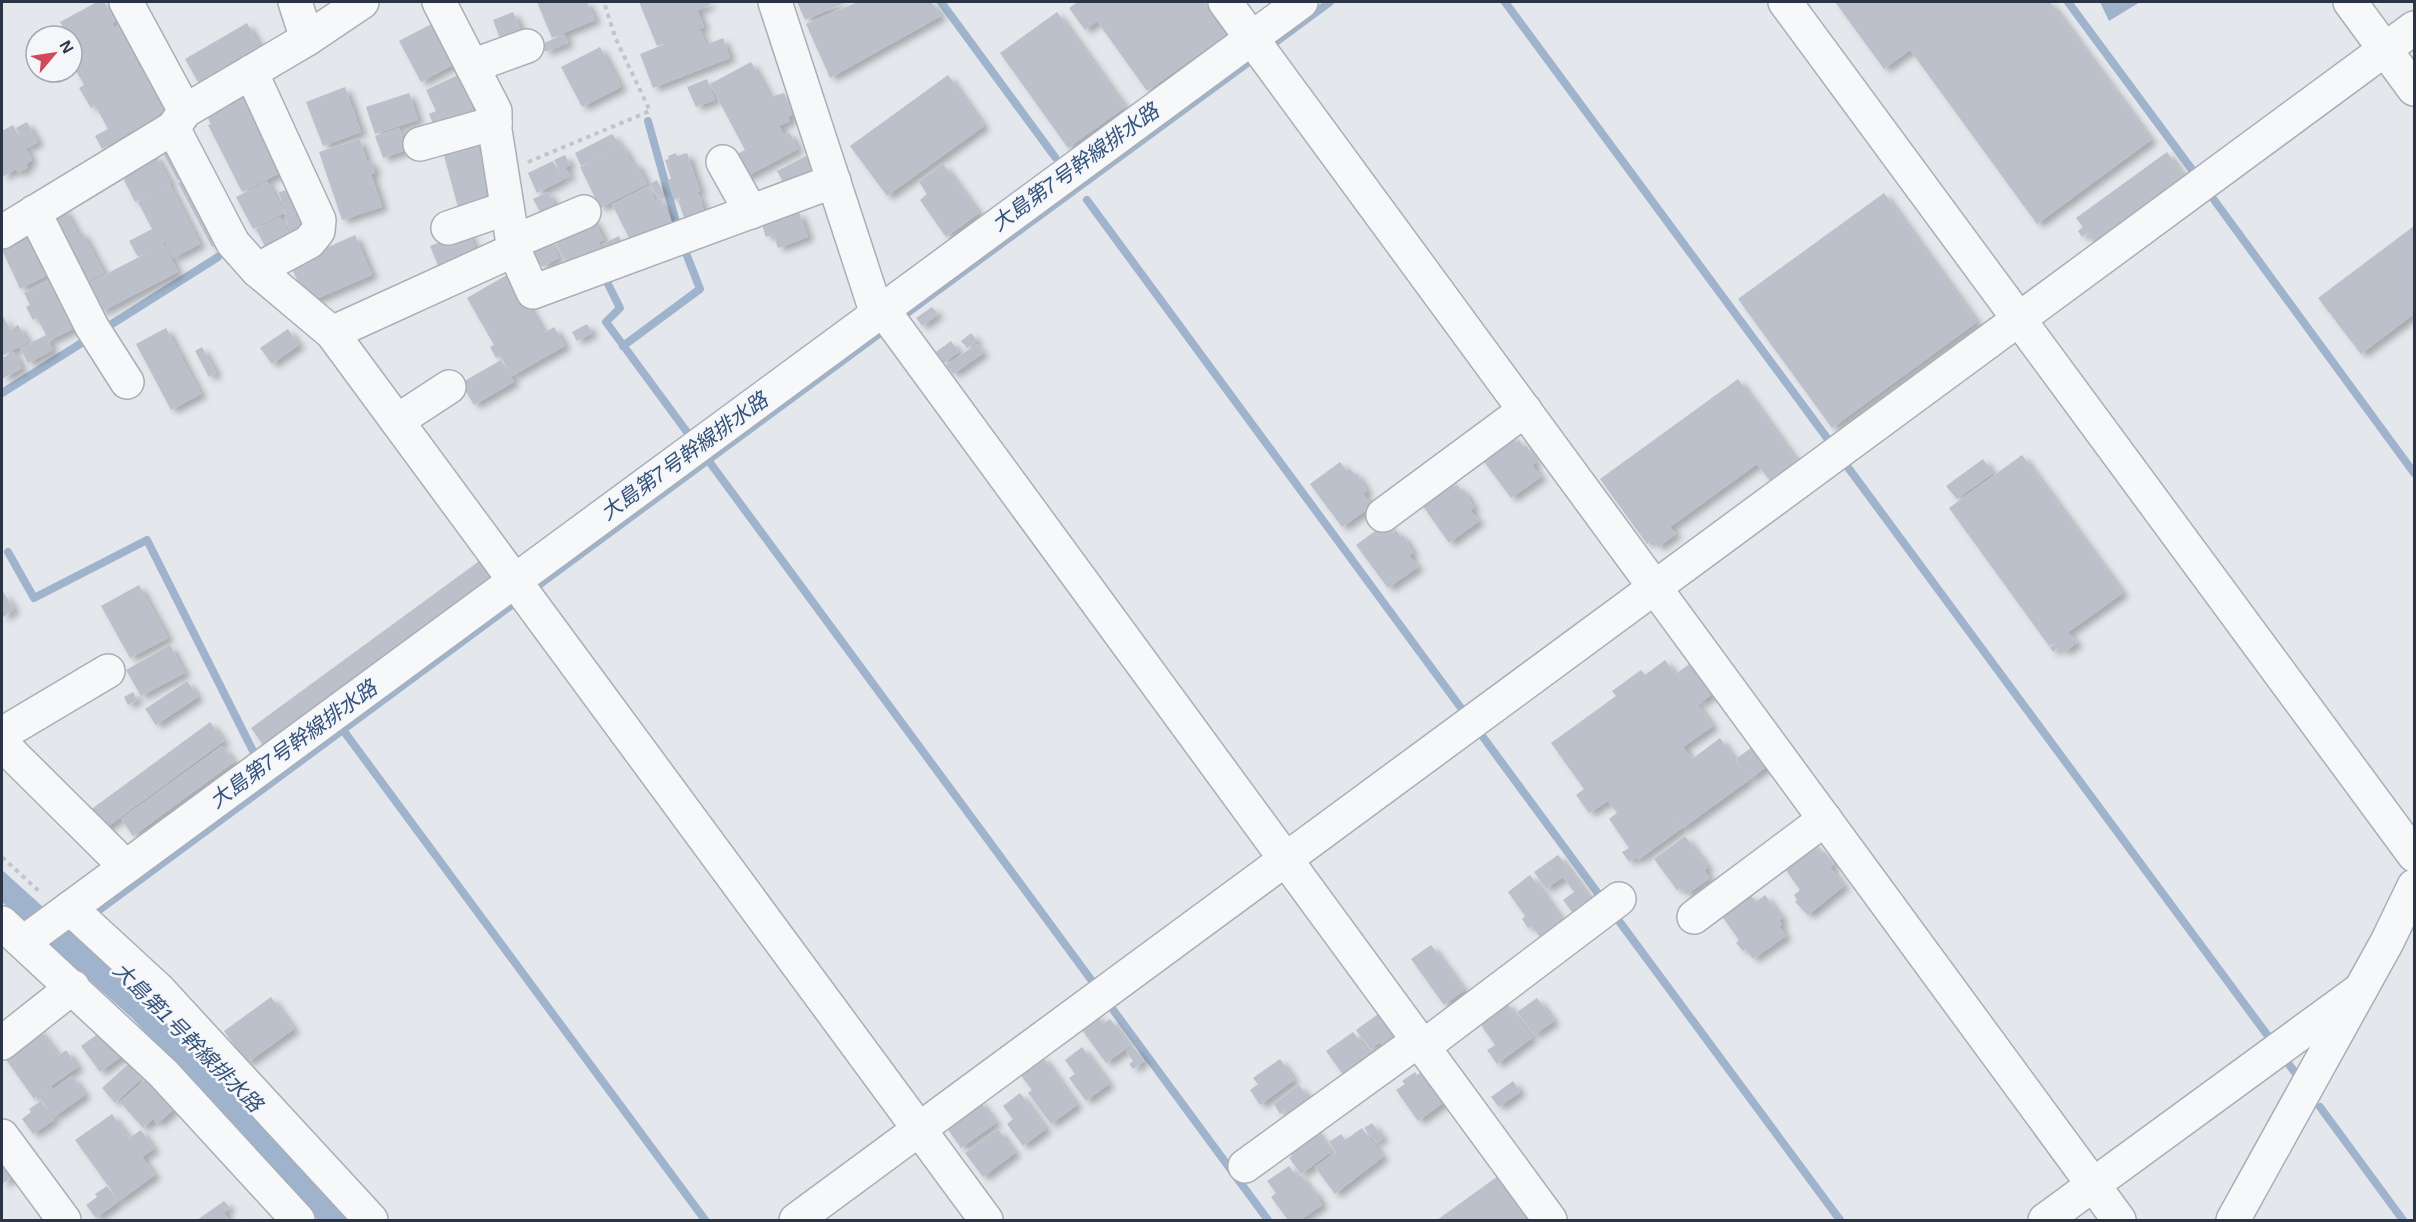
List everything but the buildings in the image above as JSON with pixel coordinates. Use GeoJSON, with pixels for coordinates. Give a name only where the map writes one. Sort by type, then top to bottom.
{"type":"FeatureCollection","features":[{"type":"Feature","properties":{"kind":"street"},"geometry":{"type":"LineString","coordinates":[[126,2],[233,243],[257,270],[332,333],[987,1221]]}},
{"type":"Feature","properties":{"kind":"street"},"geometry":{"type":"LineString","coordinates":[[295,2],[307,39]]}},
{"type":"Feature","properties":{"kind":"street"},"geometry":{"type":"LineString","coordinates":[[2,232],[362,2]]}},
{"type":"Feature","properties":{"kind":"street"},"geometry":{"type":"LineString","coordinates":[[438,2],[495,111],[513,246],[532,292],[834,181]]}},
{"type":"Feature","properties":{"kind":"street"},"geometry":{"type":"LineString","coordinates":[[775,2],[834,181],[886,317],[1550,1221]]}},
{"type":"Feature","properties":{"kind":"street"},"geometry":{"type":"LineString","coordinates":[[1224,2],[2119,1221]]}},
{"type":"Feature","properties":{"kind":"street"},"geometry":{"type":"LineString","coordinates":[[298,1221],[163,1073],[19,933],[72,915],[126,867],[522,591],[886,317],[1258,47],[1301,2]]}},
{"type":"Feature","properties":{"kind":"street"},"geometry":{"type":"LineString","coordinates":[[1785,2],[2415,855]]}},
{"type":"Feature","properties":{"kind":"street"},"geometry":{"type":"LineString","coordinates":[[2350,2],[2415,89]]}},
{"type":"Feature","properties":{"kind":"street"},"geometry":{"type":"LineString","coordinates":[[796,1221],[2415,28]]}},
{"type":"Feature","properties":{"kind":"street"},"geometry":{"type":"LineString","coordinates":[[472,66],[527,46]]}},
{"type":"Feature","properties":{"kind":"street"},"geometry":{"type":"LineString","coordinates":[[251,72],[319,219],[318,231],[309,242],[257,270]]}},
{"type":"Feature","properties":{"kind":"street"},"geometry":{"type":"LineString","coordinates":[[420,144],[495,123]]}},
{"type":"Feature","properties":{"kind":"street"},"geometry":{"type":"LineString","coordinates":[[723,162],[751,212]]}},
{"type":"Feature","properties":{"kind":"street"},"geometry":{"type":"LineString","coordinates":[[448,228],[507,208]]}},
{"type":"Feature","properties":{"kind":"street"},"geometry":{"type":"LineString","coordinates":[[34,212],[92,327],[127,382]]}},
{"type":"Feature","properties":{"kind":"street"},"geometry":{"type":"LineString","coordinates":[[332,333],[584,212]]}},
{"type":"Feature","properties":{"kind":"street"},"geometry":{"type":"LineString","coordinates":[[397,421],[449,387]]}},
{"type":"Feature","properties":{"kind":"street"},"geometry":{"type":"LineString","coordinates":[[1383,516],[1525,410]]}},
{"type":"Feature","properties":{"kind":"street"},"geometry":{"type":"LineString","coordinates":[[2,734],[108,671]]}},
{"type":"Feature","properties":{"kind":"street"},"geometry":{"type":"LineString","coordinates":[[2,744],[126,867]]}},
{"type":"Feature","properties":{"kind":"street"},"geometry":{"type":"LineString","coordinates":[[1694,917],[1825,819]]}},
{"type":"Feature","properties":{"kind":"street"},"geometry":{"type":"LineString","coordinates":[[2233,1221],[2415,886]]}},
{"type":"Feature","properties":{"kind":"street"},"geometry":{"type":"LineString","coordinates":[[1245,1167],[1421,1044],[1619,899]]}},
{"type":"Feature","properties":{"kind":"street"},"geometry":{"type":"LineString","coordinates":[[72,915],[159,990],[371,1221]]}},
{"type":"Feature","properties":{"kind":"street"},"geometry":{"type":"LineString","coordinates":[[2,1043],[73,987]]}},
{"type":"Feature","properties":{"kind":"street"},"geometry":{"type":"LineString","coordinates":[[2045,1221],[2361,989]]}},
{"type":"Feature","properties":{"kind":"street"},"geometry":{"type":"LineString","coordinates":[[2,1136],[64,1221]]}},
{"type":"Feature","properties":{"kind":"path"},"geometry":{"type":"LineString","coordinates":[[502,173],[650,111],[615,37],[604,2]]}},
{"type":"Feature","properties":{"kind":"path"},"geometry":{"type":"LineString","coordinates":[[2,857],[72,915]]}},
{"type":"Feature","properties":{"kind":"water"},"geometry":{"type":"Polygon","coordinates":[[[2100,2],[2140,2],[2109,21],[2100,2]]]}},
{"type":"Feature","properties":{"kind":"water"},"geometry":{"type":"Polygon","coordinates":[[[2,870],[142,996],[350,1220],[318,1220],[133,1019],[2,902],[2,870]]]}},
{"type":"Feature","properties":{"kind":"waterway"},"geometry":{"type":"LineString","coordinates":[[941,2],[1055,157]]}},
{"type":"Feature","properties":{"kind":"waterway","name":"大島第7号幹線排水路"},"geometry":{"type":"LineString","coordinates":[[1269,47],[1330,2]]}},
{"type":"Feature","properties":{"kind":"waterway"},"geometry":{"type":"LineString","coordinates":[[1505,2],[1830,442]]}},
{"type":"Feature","properties":{"kind":"waterway"},"geometry":{"type":"LineString","coordinates":[[2068,2],[2196,175]]}},
{"type":"Feature","properties":{"kind":"waterway","name":"大島第7号幹線排水路"},"geometry":{"type":"LineString","coordinates":[[899,319],[1257,56]]}},
{"type":"Feature","properties":{"kind":"waterway"},"geometry":{"type":"LineString","coordinates":[[648,121],[678,229]]}},
{"type":"Feature","properties":{"kind":"waterway"},"geometry":{"type":"LineString","coordinates":[[2209,193],[2414,473]]}},
{"type":"Feature","properties":{"kind":"waterway"},"geometry":{"type":"LineString","coordinates":[[1087,200],[1464,712]]}},
{"type":"Feature","properties":{"kind":"waterway"},"geometry":{"type":"LineString","coordinates":[[623,346],[700,289],[684,248]]}},
{"type":"Feature","properties":{"kind":"waterway"},"geometry":{"type":"LineString","coordinates":[[104,329],[218,257]]}},
{"type":"Feature","properties":{"kind":"waterway"},"geometry":{"type":"LineString","coordinates":[[606,280],[620,308],[606,322],[687,432]]}},
{"type":"Feature","properties":{"kind":"waterway","name":"大島第7号幹線排水路"},"geometry":{"type":"LineString","coordinates":[[532,590],[887,328]]}},
{"type":"Feature","properties":{"kind":"waterway"},"geometry":{"type":"LineString","coordinates":[[2,393],[88,339]]}},
{"type":"Feature","properties":{"kind":"waterway"},"geometry":{"type":"LineString","coordinates":[[708,460],[1095,985]]}},
{"type":"Feature","properties":{"kind":"waterway"},"geometry":{"type":"LineString","coordinates":[[1844,462],[2268,1036]]}},
{"type":"Feature","properties":{"kind":"waterway"},"geometry":{"type":"LineString","coordinates":[[8,552],[34,598],[147,540],[253,751]]}},
{"type":"Feature","properties":{"kind":"waterway","name":"大島第7号幹線排水路"},"geometry":{"type":"LineString","coordinates":[[91,916],[520,599]]}},
{"type":"Feature","properties":{"kind":"waterway"},"geometry":{"type":"LineString","coordinates":[[343,730],[705,1220]]}},
{"type":"Feature","properties":{"kind":"waterway"},"geometry":{"type":"LineString","coordinates":[[1480,733],[1600,896]]}},
{"type":"Feature","properties":{"kind":"waterway"},"geometry":{"type":"LineString","coordinates":[[1616,917],[1840,1220]]}},
{"type":"Feature","properties":{"kind":"waterway"},"geometry":{"type":"LineString","coordinates":[[1111,1007],[1268,1220]]}},
{"type":"Feature","properties":{"kind":"waterway"},"geometry":{"type":"LineString","coordinates":[[2284,1058],[2297,1075]]}},
{"type":"Feature","properties":{"kind":"waterway"},"geometry":{"type":"LineString","coordinates":[[2320,1107],[2403,1220]]}},
{"type":"Feature","properties":{"kind":"water label","name":"大島第1号幹線排水路"},"geometry":{"type":"Point","coordinates":[188,1037]}}]}
